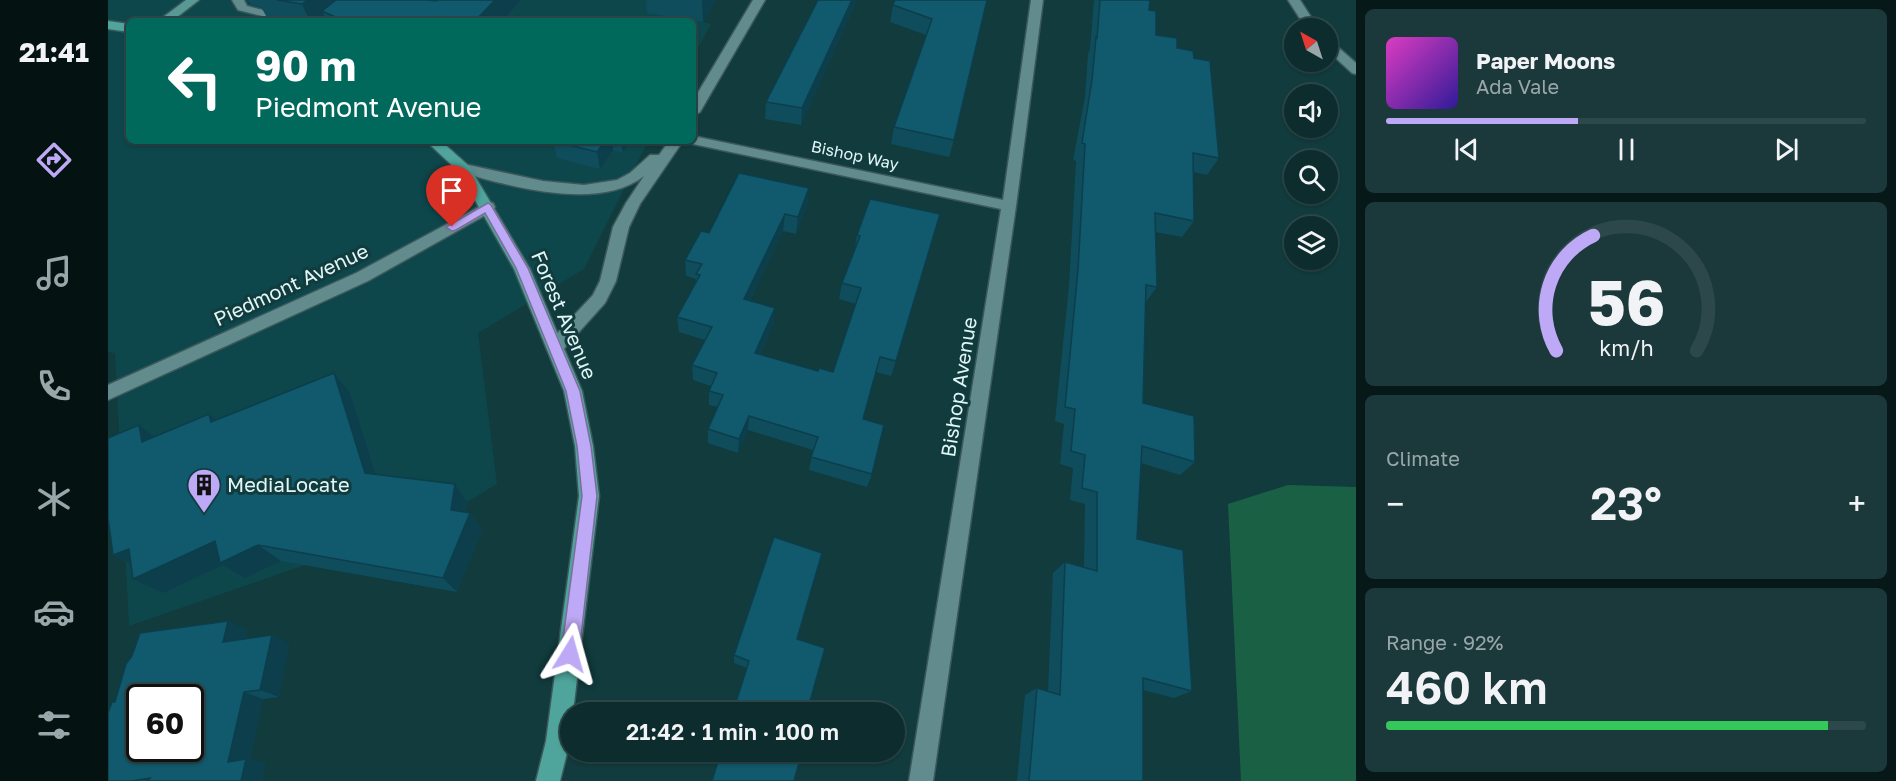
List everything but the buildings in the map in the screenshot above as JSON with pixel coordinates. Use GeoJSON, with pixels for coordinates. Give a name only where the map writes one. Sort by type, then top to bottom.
{"type":"FeatureCollection","features":[{"type":"Feature","properties":{"kind":"main road"},"geometry":{"type":"LineString","coordinates":[[108,25],[126,28]]}},
{"type":"Feature","properties":{"kind":"main road","name":"Forest Avenue"},"geometry":{"type":"LineString","coordinates":[[436,144],[464,169],[522,268],[573,391],[584,446],[589,496],[558,741],[548,781]]}},
{"type":"Feature","properties":{"kind":"street"},"geometry":{"type":"LineString","coordinates":[[168,18],[193,0]]}},
{"type":"Feature","properties":{"kind":"street"},"geometry":{"type":"LineString","coordinates":[[238,0],[242,8],[273,18]]}},
{"type":"Feature","properties":{"kind":"street"},"geometry":{"type":"LineString","coordinates":[[696,107],[759,0]]}},
{"type":"Feature","properties":{"kind":"street","name":"Bishop Avenue"},"geometry":{"type":"LineString","coordinates":[[921,781],[1009,206],[1037,0]]}},
{"type":"Feature","properties":{"kind":"street"},"geometry":{"type":"LineString","coordinates":[[1294,0],[1306,18]]}},
{"type":"Feature","properties":{"kind":"street"},"geometry":{"type":"LineString","coordinates":[[277,18],[290,8]]}},
{"type":"Feature","properties":{"kind":"street"},"geometry":{"type":"LineString","coordinates":[[1338,54],[1356,70]]}},
{"type":"Feature","properties":{"kind":"street","name":"Bishop Way"},"geometry":{"type":"LineString","coordinates":[[696,141],[1009,206]]}},
{"type":"Feature","properties":{"kind":"street"},"geometry":{"type":"LineString","coordinates":[[464,169],[560,187],[600,189],[623,183],[642,171],[672,144]]}},
{"type":"Feature","properties":{"kind":"street"},"geometry":{"type":"LineString","coordinates":[[555,347],[599,299],[608,281],[621,227],[633,203],[673,144]]}},
{"type":"Feature","properties":{"kind":"street","name":"Piedmont Avenue"},"geometry":{"type":"LineString","coordinates":[[108,393],[362,278],[488,207]]}},
{"type":"Feature","properties":{"kind":"shaded area"},"geometry":{"type":"Polygon","coordinates":[[[108,0],[716,0],[703,22],[711,24],[696,52],[696,18],[126,18],[126,144],[646,144],[584,269],[478,333],[497,484],[467,502],[457,592],[305,565],[129,626],[115,353],[108,352],[108,0]]]}},
{"type":"Feature","properties":{"kind":"green space"},"geometry":{"type":"Polygon","coordinates":[[[1288,485],[1356,487],[1356,781],[1241,781],[1228,504],[1288,485]]]}},
{"type":"Feature","properties":{"kind":"place","name":"MediaLocate"},"geometry":{"type":"Point","coordinates":[204,514]}},
{"type":"Feature","properties":{"kind":"route"},"geometry":{"type":"LineString","coordinates":[[452,227],[488,207],[522,268],[573,391],[584,446],[589,496],[570,654]]}}]}
